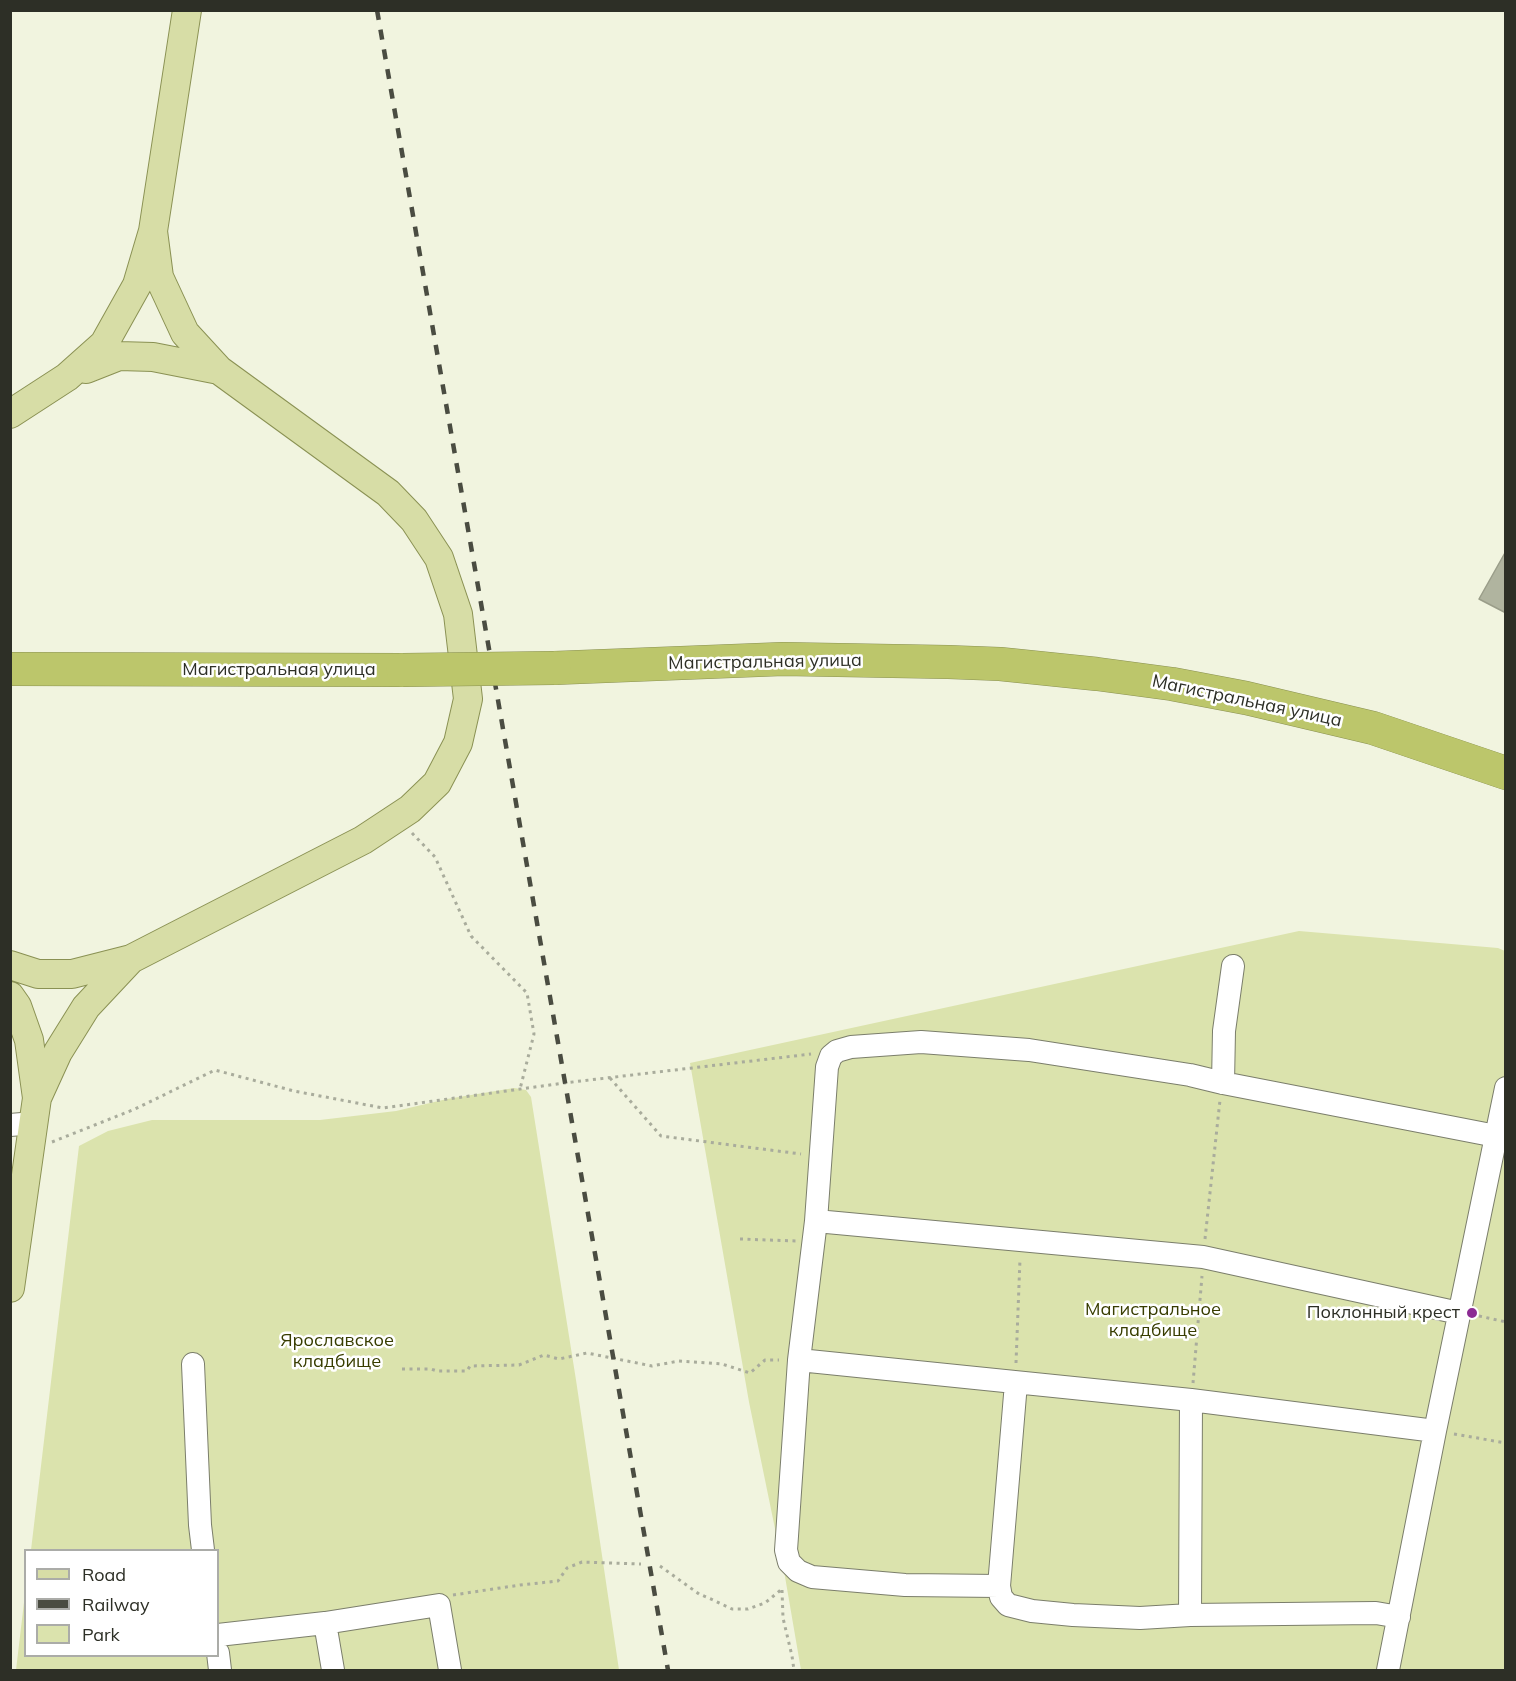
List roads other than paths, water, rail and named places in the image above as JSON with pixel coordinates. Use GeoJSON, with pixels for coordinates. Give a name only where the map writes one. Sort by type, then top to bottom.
{"type":"FeatureCollection","features":[{"type":"Feature","properties":{"kind":"highway","name":"Магистральная улица"},"geometry":{"type":"LineString","coordinates":[[10,669],[403,670],[554,668],[783,659],[1000,664],[1172,684],[1246,698],[1373,728],[1506,773]]}},
{"type":"Feature","properties":{"kind":"main road"},"geometry":{"type":"LineString","coordinates":[[10,414],[67,377],[104,344],[137,285],[153,231],[187,10]]}},
{"type":"Feature","properties":{"kind":"main road"},"geometry":{"type":"LineString","coordinates":[[10,965],[38,974],[72,974],[131,959],[363,840],[410,809],[437,783],[458,743],[468,699],[458,614],[439,558],[414,520],[388,493],[219,370],[185,333],[159,277],[153,231]]}},
{"type":"Feature","properties":{"kind":"main road"},"geometry":{"type":"LineString","coordinates":[[67,377],[119,356],[153,357],[219,370]]}},
{"type":"Feature","properties":{"kind":"main road"},"geometry":{"type":"LineString","coordinates":[[33,1122],[58,1052],[86,1007],[131,959]]}},
{"type":"Feature","properties":{"kind":"main road"},"geometry":{"type":"LineString","coordinates":[[10,996],[17,1006],[29,1040],[33,1122],[10,1288]]}},
{"type":"Feature","properties":{"kind":"lane"},"geometry":{"type":"LineString","coordinates":[[1223,1083],[1224,1031],[1233,966]]}},
{"type":"Feature","properties":{"kind":"lane"},"geometry":{"type":"LineString","coordinates":[[999,1586],[905,1585],[812,1577],[798,1571],[789,1562],[786,1536],[799,1360],[814,1232],[827,1067],[831,1056],[837,1051],[851,1047],[921,1042],[1029,1050],[1190,1075],[1496,1136]]}},
{"type":"Feature","properties":{"kind":"lane"},"geometry":{"type":"LineString","coordinates":[[1388,1671],[1506,1088]]}},
{"type":"Feature","properties":{"kind":"lane"},"geometry":{"type":"LineString","coordinates":[[814,1232],[1020,1239],[1203,1257],[1459,1313]]}},
{"type":"Feature","properties":{"kind":"lane"},"geometry":{"type":"LineString","coordinates":[[799,1360],[1191,1400],[1435,1431]]}},
{"type":"Feature","properties":{"kind":"lane"},"geometry":{"type":"LineString","coordinates":[[193,1364],[203,1549]]}},
{"type":"Feature","properties":{"kind":"lane"},"geometry":{"type":"LineString","coordinates":[[1016,1383],[999,1586],[1001,1597],[1008,1605],[1032,1611],[1140,1618],[1190,1615],[1376,1613],[1399,1617]]}},
{"type":"Feature","properties":{"kind":"lane"},"geometry":{"type":"LineString","coordinates":[[1190,1615],[1191,1400]]}},
{"type":"Feature","properties":{"kind":"lane"},"geometry":{"type":"LineString","coordinates":[[219,1635],[325,1623],[439,1605],[450,1671]]}},
{"type":"Feature","properties":{"kind":"lane"},"geometry":{"type":"LineString","coordinates":[[325,1623],[333,1671]]}},
{"type":"Feature","properties":{"kind":"railway"},"geometry":{"type":"LineString","coordinates":[[377,10],[668,1670]]}},
{"type":"Feature","properties":{"kind":"place","name":"Поклонный крест"},"geometry":{"type":"Point","coordinates":[1472,1313]}},
{"type":"Feature","properties":{"kind":"park label","name":"Магистральное кладбище"},"geometry":{"type":"Point","coordinates":[1153,1320]}},
{"type":"Feature","properties":{"kind":"park label","name":"Ярославское кладбище"},"geometry":{"type":"Point","coordinates":[337,1351]}}]}
